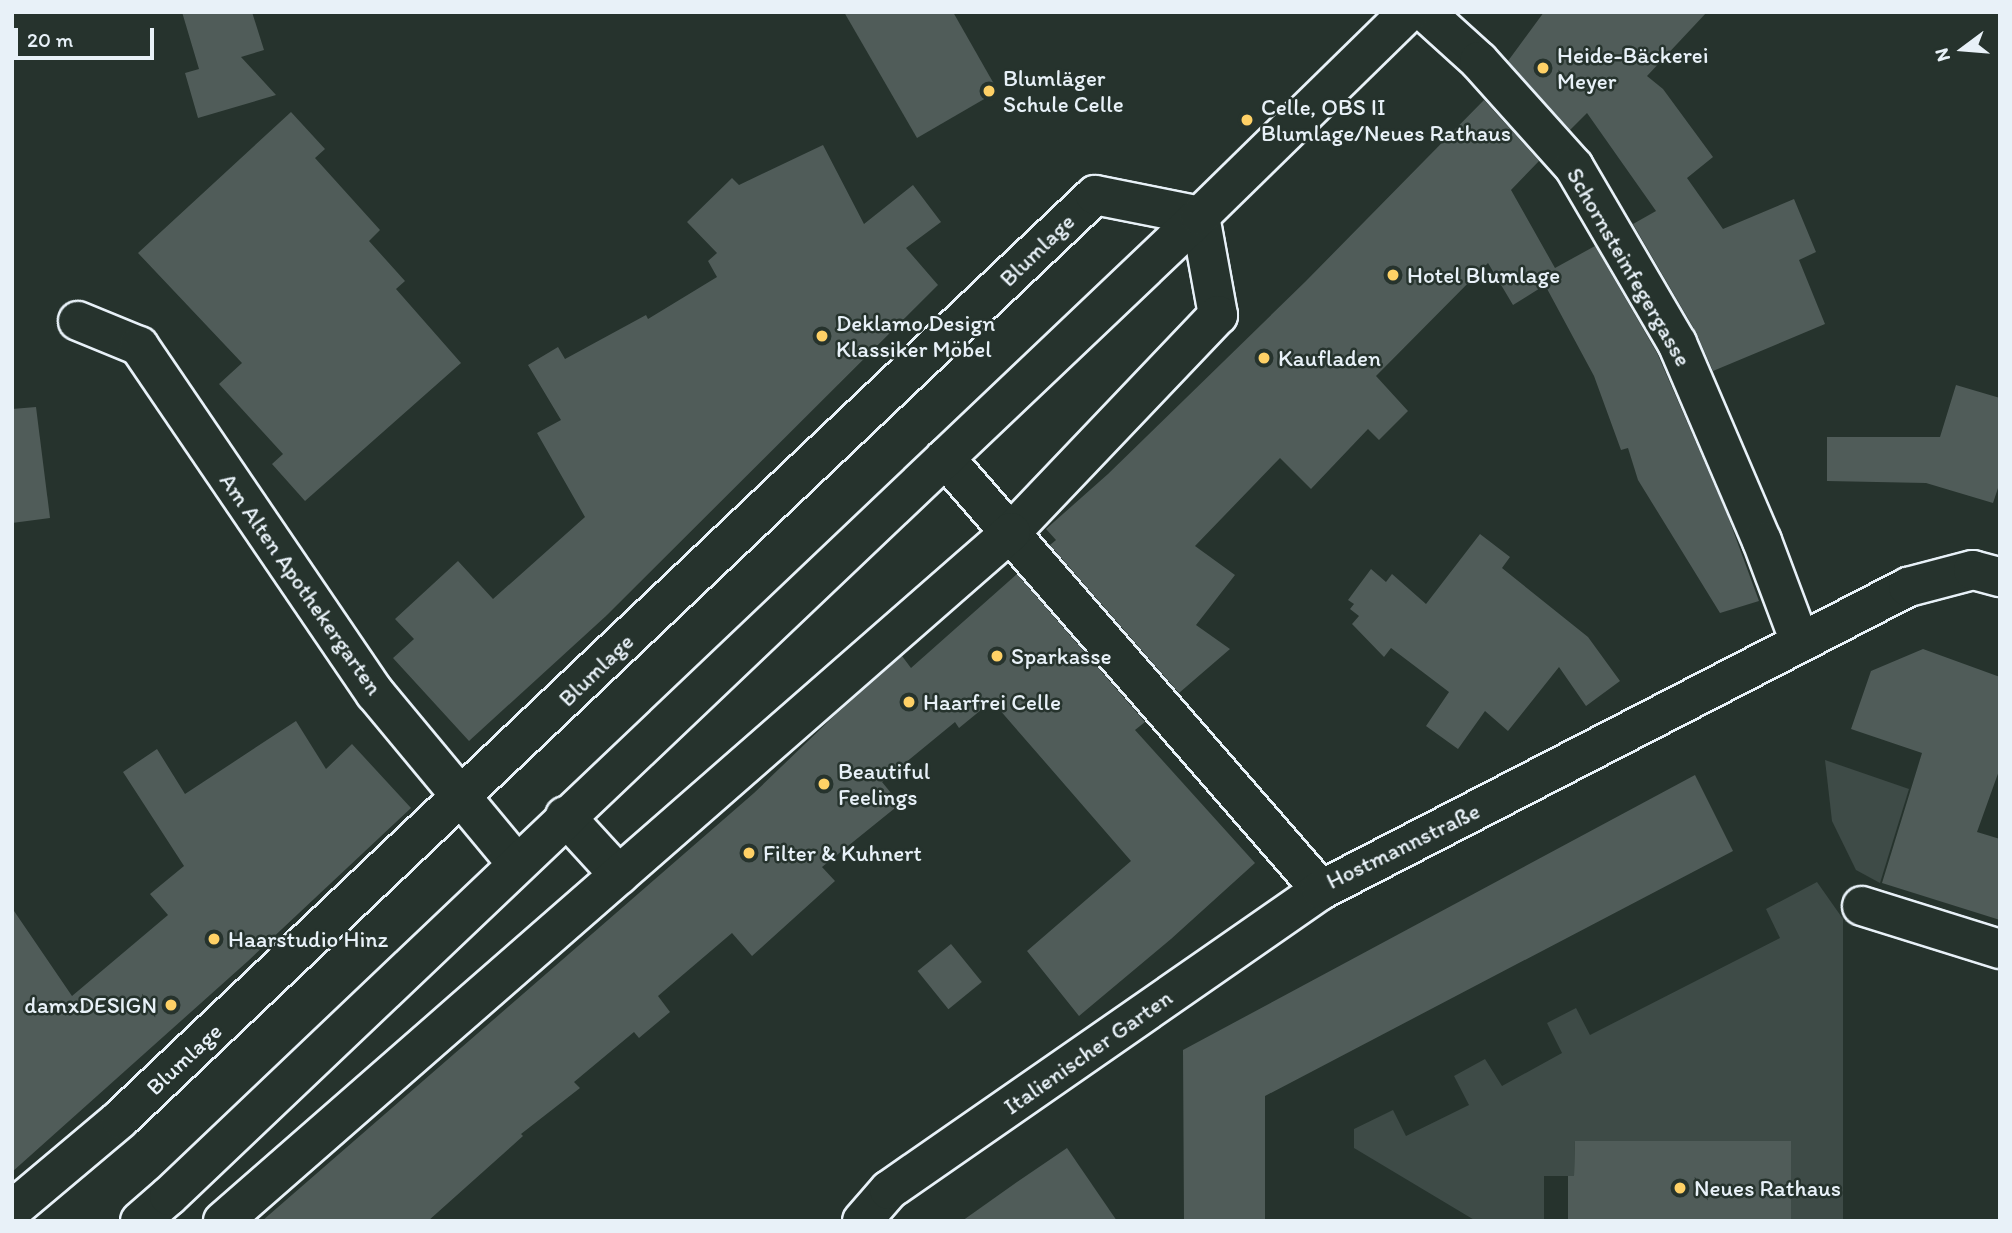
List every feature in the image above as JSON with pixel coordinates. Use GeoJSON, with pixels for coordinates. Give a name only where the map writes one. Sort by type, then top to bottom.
{"type":"FeatureCollection","features":[{"type":"Feature","properties":{"kind":"street"},"geometry":{"type":"LineString","coordinates":[[139,1221],[1200,216],[1408,12]]}},
{"type":"Feature","properties":{"kind":"street","name":"Schornsteinfegergasse"},"geometry":{"type":"LineString","coordinates":[[1426,12],[1479,61],[1574,167],[1677,343],[1762,541],[1800,642]]}},
{"type":"Feature","properties":{"kind":"street","name":"Blumlage"},"geometry":{"type":"LineString","coordinates":[[12,1210],[120,1119],[461,799],[1095,195],[1200,216]]}},
{"type":"Feature","properties":{"kind":"street"},"geometry":{"type":"LineString","coordinates":[[223,1221],[1011,532],[1218,315],[1200,216]]}},
{"type":"Feature","properties":{"kind":"street","name":"Am Alten Apothekergarten"},"geometry":{"type":"LineString","coordinates":[[78,321],[139,346],[375,693],[517,864]]}},
{"type":"Feature","properties":{"kind":"street","name":"Hostmannstraße"},"geometry":{"type":"LineString","coordinates":[[945,458],[1321,890],[1908,587],[1973,570],[2000,578]]}},
{"type":"Feature","properties":{"kind":"street"},"geometry":{"type":"LineString","coordinates":[[565,817],[619,875]]}},
{"type":"Feature","properties":{"kind":"street","name":"Italienischer Garten"},"geometry":{"type":"LineString","coordinates":[[862,1221],[889,1190],[1321,890]]}},
{"type":"Feature","properties":{"kind":"street"},"geometry":{"type":"LineString","coordinates":[[1863,906],[2000,949]]}},
{"type":"Feature","properties":{"kind":"shaded area"},"geometry":{"type":"Polygon","coordinates":[[[1825,760],[1909,789],[1880,883],[1856,870],[1832,821],[1825,760]]]}},
{"type":"Feature","properties":{"kind":"shaded area"},"geometry":{"type":"Polygon","coordinates":[[[1817,882],[1843,919],[1843,1221],[1791,1221],[1791,1141],[1575,1141],[1574,1176],[1544,1176],[1544,1221],[1476,1221],[1354,1148],[1354,1129],[1393,1110],[1406,1136],[1469,1105],[1454,1076],[1485,1059],[1502,1086],[1562,1053],[1547,1023],[1576,1008],[1590,1035],[1780,938],[1766,909],[1817,882]]]}},
{"type":"Feature","properties":{"kind":"building"},"geometry":{"type":"Polygon","coordinates":[[[182,12],[252,12],[264,50],[241,57],[276,95],[198,118],[185,73],[199,69],[182,12]]]}},
{"type":"Feature","properties":{"kind":"building"},"geometry":{"type":"Polygon","coordinates":[[[844,12],[953,12],[998,91],[917,138],[844,12]]]}},
{"type":"Feature","properties":{"kind":"building"},"geometry":{"type":"Polygon","coordinates":[[[1544,12],[1707,12],[1647,76],[1663,89],[1713,157],[1687,178],[1723,229],[1794,199],[1816,252],[1799,260],[1825,324],[1713,371],[1696,332],[1633,224],[1656,211],[1587,113],[1570,130],[1508,61],[1544,12]]]}},
{"type":"Feature","properties":{"kind":"building"},"geometry":{"type":"Polygon","coordinates":[[[1484,100],[1539,161],[1511,190],[1555,268],[1595,246],[1657,353],[1727,514],[1759,601],[1720,613],[1638,480],[1628,448],[1621,450],[1594,376],[1545,285],[1513,305],[1488,263],[1376,376],[1408,411],[1379,440],[1368,429],[1311,489],[1280,458],[1195,546],[1235,575],[1196,625],[1230,649],[1179,693],[1050,545],[1056,540],[1046,529],[1108,474],[1306,281],[1484,100]]]}},
{"type":"Feature","properties":{"kind":"building"},"geometry":{"type":"Polygon","coordinates":[[[291,112],[325,149],[315,158],[380,230],[369,241],[405,281],[396,289],[461,363],[305,501],[272,464],[283,454],[219,384],[242,363],[138,253],[291,112]]]}},
{"type":"Feature","properties":{"kind":"building"},"geometry":{"type":"Polygon","coordinates":[[[823,145],[864,224],[913,185],[941,222],[906,248],[938,285],[606,616],[469,741],[393,658],[414,639],[395,619],[458,561],[493,599],[585,517],[537,433],[561,420],[528,365],[558,347],[565,359],[646,315],[648,319],[717,277],[708,261],[717,253],[687,222],[732,178],[739,185],[823,145]]]}},
{"type":"Feature","properties":{"kind":"building"},"geometry":{"type":"Polygon","coordinates":[[[1956,385],[2000,398],[2000,482],[1993,503],[1926,483],[1827,481],[1827,437],[1940,437],[1956,385]]]}},
{"type":"Feature","properties":{"kind":"building"},"geometry":{"type":"Polygon","coordinates":[[[36,407],[50,518],[12,523],[12,409],[36,407]]]}},
{"type":"Feature","properties":{"kind":"building"},"geometry":{"type":"Polygon","coordinates":[[[1480,534],[1510,557],[1502,568],[1588,637],[1620,681],[1586,706],[1559,667],[1508,731],[1485,711],[1458,749],[1426,726],[1449,692],[1391,648],[1384,657],[1352,624],[1359,616],[1350,609],[1354,604],[1348,600],[1371,569],[1386,582],[1392,574],[1426,604],[1480,534]]]}},
{"type":"Feature","properties":{"kind":"building"},"geometry":{"type":"Polygon","coordinates":[[[1017,574],[1145,722],[1135,730],[1255,863],[1171,939],[1079,1016],[1027,951],[1131,861],[992,701],[959,728],[955,722],[882,782],[900,804],[822,867],[835,881],[752,956],[732,933],[658,996],[670,1012],[639,1038],[634,1032],[574,1082],[580,1088],[521,1134],[523,1136],[428,1221],[262,1221],[754,793],[834,716],[902,656],[911,668],[1017,574]]]}},
{"type":"Feature","properties":{"kind":"building"},"geometry":{"type":"Polygon","coordinates":[[[1923,649],[2000,677],[2000,768],[1977,832],[2000,839],[2000,920],[1882,883],[1922,753],[1851,729],[1871,671],[1923,649]]]}},
{"type":"Feature","properties":{"kind":"building"},"geometry":{"type":"Polygon","coordinates":[[[296,721],[326,769],[352,744],[411,808],[248,961],[12,1172],[12,908],[72,996],[168,915],[150,894],[184,866],[123,772],[157,749],[185,794],[296,721]]]}},
{"type":"Feature","properties":{"kind":"building"},"geometry":{"type":"Polygon","coordinates":[[[1695,775],[1733,851],[1265,1096],[1265,1221],[1184,1221],[1183,1050],[1695,775]]]}},
{"type":"Feature","properties":{"kind":"building"},"geometry":{"type":"Polygon","coordinates":[[[951,944],[982,982],[948,1009],[918,971],[951,944]]]}},
{"type":"Feature","properties":{"kind":"building","name":"Neues Rathaus"},"geometry":{"type":"Polygon","coordinates":[[[1575,1141],[1791,1141],[1791,1221],[1568,1221],[1568,1176],[1574,1176],[1575,1141]]]}},
{"type":"Feature","properties":{"kind":"building"},"geometry":{"type":"Polygon","coordinates":[[[1067,1148],[1117,1221],[962,1221],[1017,1182],[1067,1148]]]}},
{"type":"Feature","properties":{"kind":"place","name":"Heide-Bäckerei Meyer"},"geometry":{"type":"Point","coordinates":[1543,68]}},
{"type":"Feature","properties":{"kind":"place","name":"Blumläger Schule Celle"},"geometry":{"type":"Point","coordinates":[989,91]}},
{"type":"Feature","properties":{"kind":"place","name":"Celle, OBS II Blumlage/Neues Rathaus"},"geometry":{"type":"Point","coordinates":[1247,120]}},
{"type":"Feature","properties":{"kind":"place","name":"Hotel Blumlage"},"geometry":{"type":"Point","coordinates":[1393,275]}},
{"type":"Feature","properties":{"kind":"place","name":"Deklamo Design Klassiker Möbel"},"geometry":{"type":"Point","coordinates":[822,336]}},
{"type":"Feature","properties":{"kind":"place","name":"Kaufladen"},"geometry":{"type":"Point","coordinates":[1264,358]}},
{"type":"Feature","properties":{"kind":"place","name":"Sparkasse"},"geometry":{"type":"Point","coordinates":[997,656]}},
{"type":"Feature","properties":{"kind":"place","name":"Haarfrei Celle"},"geometry":{"type":"Point","coordinates":[909,702]}},
{"type":"Feature","properties":{"kind":"place","name":"Beautiful Feelings"},"geometry":{"type":"Point","coordinates":[824,784]}},
{"type":"Feature","properties":{"kind":"place","name":"Filter & Kuhnert"},"geometry":{"type":"Point","coordinates":[749,853]}},
{"type":"Feature","properties":{"kind":"place","name":"Haarstudio Hinz"},"geometry":{"type":"Point","coordinates":[214,939]}},
{"type":"Feature","properties":{"kind":"place","name":"damxDESIGN"},"geometry":{"type":"Point","coordinates":[171,1005]}},
{"type":"Feature","properties":{"kind":"place","name":"Neues Rathaus"},"geometry":{"type":"Point","coordinates":[1680,1188]}}]}
